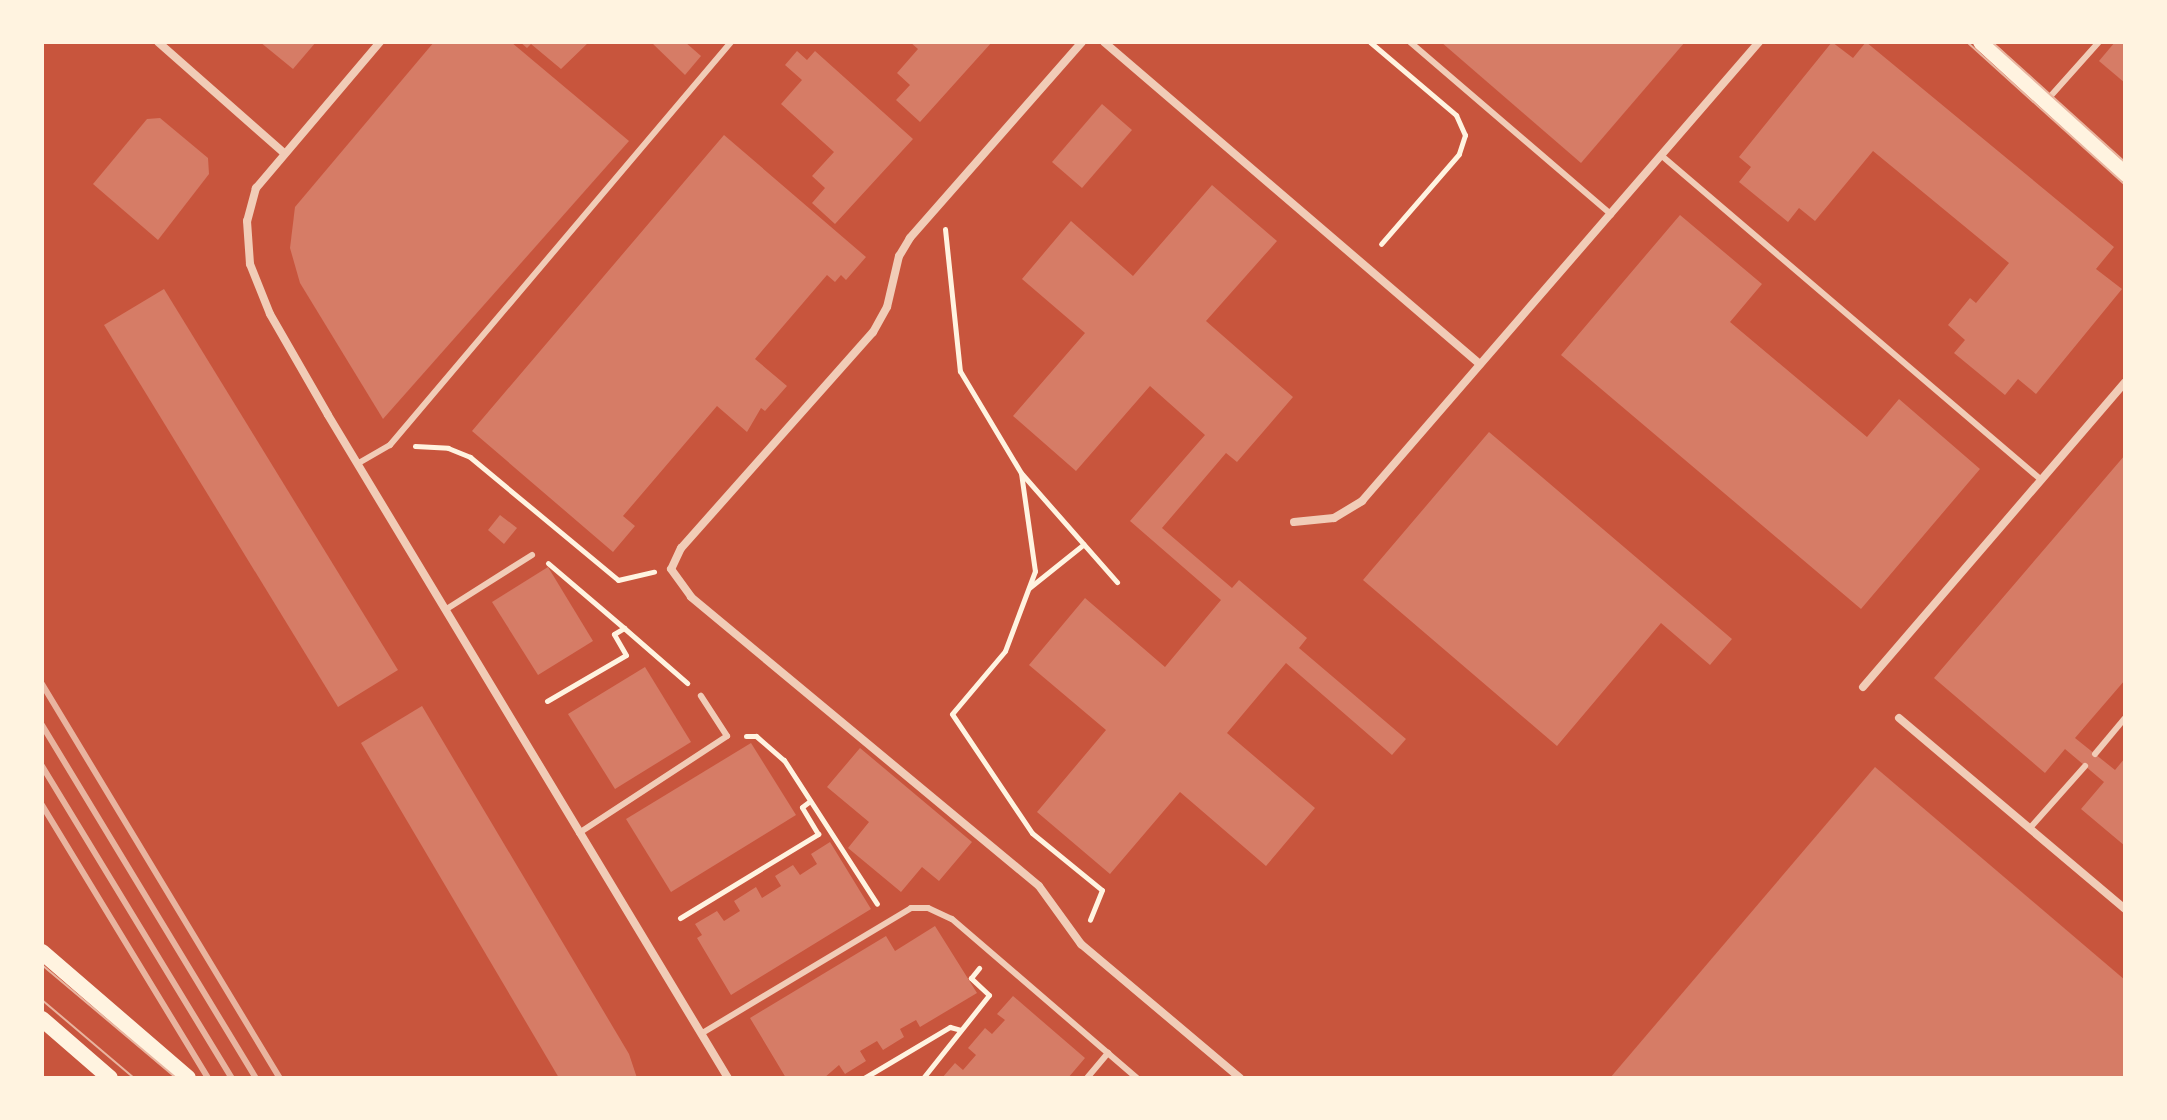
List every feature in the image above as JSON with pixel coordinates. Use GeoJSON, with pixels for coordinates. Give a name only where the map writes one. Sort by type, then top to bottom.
{"type":"FeatureCollection","features":[{"type":"Feature","properties":{"kind":"main road"},"geometry":{"type":"LineString","coordinates":[[1981,42],[2044,104],[2125,174]]}},
{"type":"Feature","properties":{"kind":"main road"},"geometry":{"type":"LineString","coordinates":[[42,952],[188,1078]]}},
{"type":"Feature","properties":{"kind":"main road"},"geometry":{"type":"LineString","coordinates":[[42,1019],[110,1078]]}},
{"type":"Feature","properties":{"kind":"street"},"geometry":{"type":"LineString","coordinates":[[158,42],[284,153]]}},
{"type":"Feature","properties":{"kind":"street"},"geometry":{"type":"LineString","coordinates":[[380,42],[284,153],[251,199],[250,264],[270,314],[357,464],[579,833],[704,1032],[728,1078]]}},
{"type":"Feature","properties":{"kind":"street"},"geometry":{"type":"LineString","coordinates":[[1082,42],[942,201],[899,256],[887,307],[873,332],[681,548],[671,569],[691,597],[1039,886],[1081,944],[1240,1078]]}},
{"type":"Feature","properties":{"kind":"street"},"geometry":{"type":"LineString","coordinates":[[1104,42],[1480,364]]}},
{"type":"Feature","properties":{"kind":"street"},"geometry":{"type":"LineString","coordinates":[[1294,522],[1334,518],[1362,501],[1759,42]]}},
{"type":"Feature","properties":{"kind":"street"},"geometry":{"type":"LineString","coordinates":[[1863,687],[2125,382]]}},
{"type":"Feature","properties":{"kind":"street"},"geometry":{"type":"LineString","coordinates":[[1899,718],[2125,909]]}},
{"type":"Feature","properties":{"kind":"lane"},"geometry":{"type":"LineString","coordinates":[[357,464],[390,445],[731,42]]}},
{"type":"Feature","properties":{"kind":"lane"},"geometry":{"type":"LineString","coordinates":[[1410,42],[1611,214]]}},
{"type":"Feature","properties":{"kind":"lane"},"geometry":{"type":"LineString","coordinates":[[2044,104],[2099,42]]}},
{"type":"Feature","properties":{"kind":"lane"},"geometry":{"type":"LineString","coordinates":[[1662,156],[2042,480]]}},
{"type":"Feature","properties":{"kind":"lane"},"geometry":{"type":"LineString","coordinates":[[445,610],[532,555]]}},
{"type":"Feature","properties":{"kind":"lane"},"geometry":{"type":"LineString","coordinates":[[579,833],[727,736],[701,696]]}},
{"type":"Feature","properties":{"kind":"lane"},"geometry":{"type":"LineString","coordinates":[[2095,754],[2125,718]]}},
{"type":"Feature","properties":{"kind":"lane"},"geometry":{"type":"LineString","coordinates":[[2030,828],[2085,766]]}},
{"type":"Feature","properties":{"kind":"lane"},"geometry":{"type":"LineString","coordinates":[[704,1032],[911,908],[928,908],[952,919],[1137,1078]]}},
{"type":"Feature","properties":{"kind":"lane"},"geometry":{"type":"LineString","coordinates":[[1087,1078],[1108,1053]]}},
{"type":"Feature","properties":{"kind":"path"},"geometry":{"type":"LineString","coordinates":[[1370,42],[1456,115],[1465,135],[1459,154],[1381,244]]}},
{"type":"Feature","properties":{"kind":"path"},"geometry":{"type":"LineString","coordinates":[[942,201],[960,371],[1021,473],[1117,582]]}},
{"type":"Feature","properties":{"kind":"path"},"geometry":{"type":"LineString","coordinates":[[390,445],[448,448],[470,457],[618,580],[671,569]]}},
{"type":"Feature","properties":{"kind":"path"},"geometry":{"type":"LineString","coordinates":[[1021,473],[1035,571],[1005,651],[952,714],[1032,833],[1102,890],[1081,944]]}},
{"type":"Feature","properties":{"kind":"path"},"geometry":{"type":"LineString","coordinates":[[1027,589],[1084,544]]}},
{"type":"Feature","properties":{"kind":"path"},"geometry":{"type":"LineString","coordinates":[[532,555],[543,559],[701,696]]}},
{"type":"Feature","properties":{"kind":"path"},"geometry":{"type":"LineString","coordinates":[[547,701],[626,655],[614,634],[624,628]]}},
{"type":"Feature","properties":{"kind":"path"},"geometry":{"type":"LineString","coordinates":[[727,736],[756,736],[784,760],[889,921]]}},
{"type":"Feature","properties":{"kind":"path"},"geometry":{"type":"LineString","coordinates":[[680,918],[818,834],[802,807],[810,801]]}},
{"type":"Feature","properties":{"kind":"path"},"geometry":{"type":"LineString","coordinates":[[923,1078],[989,995],[975,983]]}},
{"type":"Feature","properties":{"kind":"path"},"geometry":{"type":"LineString","coordinates":[[864,1078],[950,1027],[961,1030]]}},
{"type":"Feature","properties":{"kind":"building"},"geometry":{"type":"Polygon","coordinates":[[[260,42],[316,42],[293,69],[260,42]]]}},
{"type":"Feature","properties":{"kind":"building"},"geometry":{"type":"Polygon","coordinates":[[[434,42],[511,42],[629,141],[383,419],[300,283],[290,248],[295,207],[434,42]]]}},
{"type":"Feature","properties":{"kind":"building"},"geometry":{"type":"Polygon","coordinates":[[[520,42],[589,42],[561,69],[531,44],[527,48],[520,42]]]}},
{"type":"Feature","properties":{"kind":"building"},"geometry":{"type":"Polygon","coordinates":[[[651,42],[685,42],[701,56],[685,75],[651,42]]]}},
{"type":"Feature","properties":{"kind":"building"},"geometry":{"type":"Polygon","coordinates":[[[910,42],[992,42],[920,122],[896,100],[910,85],[897,73],[918,49],[910,42]]]}},
{"type":"Feature","properties":{"kind":"building"},"geometry":{"type":"Polygon","coordinates":[[[1441,42],[1685,42],[1581,163],[1441,42]]]}},
{"type":"Feature","properties":{"kind":"building"},"geometry":{"type":"Polygon","coordinates":[[[1832,42],[1853,58],[1866,42],[2114,247],[2096,269],[2122,289],[2036,394],[2018,379],[2005,395],[1954,353],[1965,340],[1948,325],[1970,298],[1976,303],[2009,263],[1873,151],[1815,221],[1799,208],[1788,222],[1739,182],[1751,167],[1739,157],[1832,42]]]}},
{"type":"Feature","properties":{"kind":"building"},"geometry":{"type":"Polygon","coordinates":[[[2115,42],[2125,42],[2125,83],[2099,61],[2115,42]]]}},
{"type":"Feature","properties":{"kind":"building"},"geometry":{"type":"Polygon","coordinates":[[[797,51],[807,60],[815,51],[913,139],[835,224],[812,203],[825,188],[812,176],[834,152],[781,104],[802,80],[785,65],[797,51]]]}},
{"type":"Feature","properties":{"kind":"building"},"geometry":{"type":"Polygon","coordinates":[[[1102,104],[1132,130],[1082,188],[1052,162],[1102,104]]]}},
{"type":"Feature","properties":{"kind":"building"},"geometry":{"type":"Polygon","coordinates":[[[160,118],[208,158],[209,174],[158,240],[93,184],[147,119],[160,118]]]}},
{"type":"Feature","properties":{"kind":"building"},"geometry":{"type":"Polygon","coordinates":[[[724,135],[866,257],[846,280],[841,275],[835,282],[827,275],[755,359],[787,386],[765,411],[761,408],[747,432],[717,406],[623,516],[635,526],[613,552],[472,431],[724,135]]]}},
{"type":"Feature","properties":{"kind":"building"},"geometry":{"type":"Polygon","coordinates":[[[1212,185],[1277,241],[1206,321],[1293,397],[1237,462],[1226,453],[1162,528],[1232,588],[1239,580],[1307,638],[1299,648],[1406,739],[1392,755],[1286,663],[1227,733],[1315,808],[1266,866],[1180,792],[1110,874],[1037,812],[1106,730],[1029,665],[1085,598],[1165,667],[1221,600],[1130,521],[1205,435],[1150,386],[1076,471],[1013,416],[1085,333],[1022,279],[1071,221],[1133,276],[1212,185]]]}},
{"type":"Feature","properties":{"kind":"building"},"geometry":{"type":"Polygon","coordinates":[[[1680,215],[1762,284],[1730,322],[1867,437],[1899,399],[1980,469],[1861,609],[1561,355],[1680,215]]]}},
{"type":"Feature","properties":{"kind":"building"},"geometry":{"type":"Polygon","coordinates":[[[164,289],[398,670],[338,707],[104,325],[164,289]]]}},
{"type":"Feature","properties":{"kind":"building"},"geometry":{"type":"Polygon","coordinates":[[[1489,432],[1732,639],[1710,665],[1661,623],[1557,746],[1363,580],[1489,432]]]}},
{"type":"Feature","properties":{"kind":"building"},"geometry":{"type":"Polygon","coordinates":[[[2125,455],[2125,680],[2075,738],[2115,770],[2125,758],[2125,846],[2081,809],[2104,782],[2065,749],[2045,773],[1934,678],[2125,455]]]}},
{"type":"Feature","properties":{"kind":"building"},"geometry":{"type":"Polygon","coordinates":[[[500,515],[517,528],[504,544],[488,530],[500,515]]]}},
{"type":"Feature","properties":{"kind":"building"},"geometry":{"type":"Polygon","coordinates":[[[548,567],[593,641],[538,675],[492,602],[548,567]]]}},
{"type":"Feature","properties":{"kind":"building"},"geometry":{"type":"Polygon","coordinates":[[[645,667],[691,742],[615,789],[568,714],[645,667]]]}},
{"type":"Feature","properties":{"kind":"building"},"geometry":{"type":"Polygon","coordinates":[[[422,706],[629,1054],[637,1078],[559,1078],[361,743],[422,706]]]}},
{"type":"Feature","properties":{"kind":"building"},"geometry":{"type":"Polygon","coordinates":[[[751,743],[796,815],[671,892],[626,819],[751,743]]]}},
{"type":"Feature","properties":{"kind":"building"},"geometry":{"type":"Polygon","coordinates":[[[860,748],[972,842],[939,881],[922,867],[901,892],[848,848],[869,822],[827,787],[860,748]]]}},
{"type":"Feature","properties":{"kind":"building"},"geometry":{"type":"Polygon","coordinates":[[[1875,767],[2125,980],[2125,1078],[1610,1078],[1875,767]]]}},
{"type":"Feature","properties":{"kind":"building"},"geometry":{"type":"Polygon","coordinates":[[[830,842],[871,909],[731,995],[697,938],[702,935],[695,924],[717,911],[724,921],[740,911],[734,901],[756,887],[762,898],[781,886],[775,876],[793,865],[800,875],[817,864],[811,854],[830,842]]]}},
{"type":"Feature","properties":{"kind":"building"},"geometry":{"type":"Polygon","coordinates":[[[935,926],[977,993],[920,1027],[916,1020],[900,1029],[904,1037],[883,1050],[877,1041],[860,1051],[866,1061],[845,1074],[839,1065],[824,1078],[786,1078],[750,1018],[886,936],[895,951],[935,926]]]}},
{"type":"Feature","properties":{"kind":"building"},"geometry":{"type":"Polygon","coordinates":[[[1013,996],[1085,1058],[1068,1078],[942,1078],[955,1063],[963,1070],[976,1055],[968,1048],[985,1028],[992,1034],[1005,1020],[997,1014],[1013,996]]]}},
{"type":"Feature","properties":{"kind":"tram line"},"geometry":{"type":"LineString","coordinates":[[1967,42],[2125,185]]}},
{"type":"Feature","properties":{"kind":"tram line"},"geometry":{"type":"LineString","coordinates":[[1992,42],[2125,162]]}},
{"type":"Feature","properties":{"kind":"tram line"},"geometry":{"type":"LineString","coordinates":[[42,965],[176,1078]]}},
{"type":"Feature","properties":{"kind":"tram line"},"geometry":{"type":"LineString","coordinates":[[42,1000],[134,1078]]}},
{"type":"Feature","properties":{"kind":"railway"},"geometry":{"type":"LineString","coordinates":[[42,684],[280,1078]]}},
{"type":"Feature","properties":{"kind":"railway"},"geometry":{"type":"LineString","coordinates":[[42,725],[256,1078]]}},
{"type":"Feature","properties":{"kind":"railway"},"geometry":{"type":"LineString","coordinates":[[42,766],[232,1078]]}},
{"type":"Feature","properties":{"kind":"railway"},"geometry":{"type":"LineString","coordinates":[[42,805],[208,1078]]}}]}
